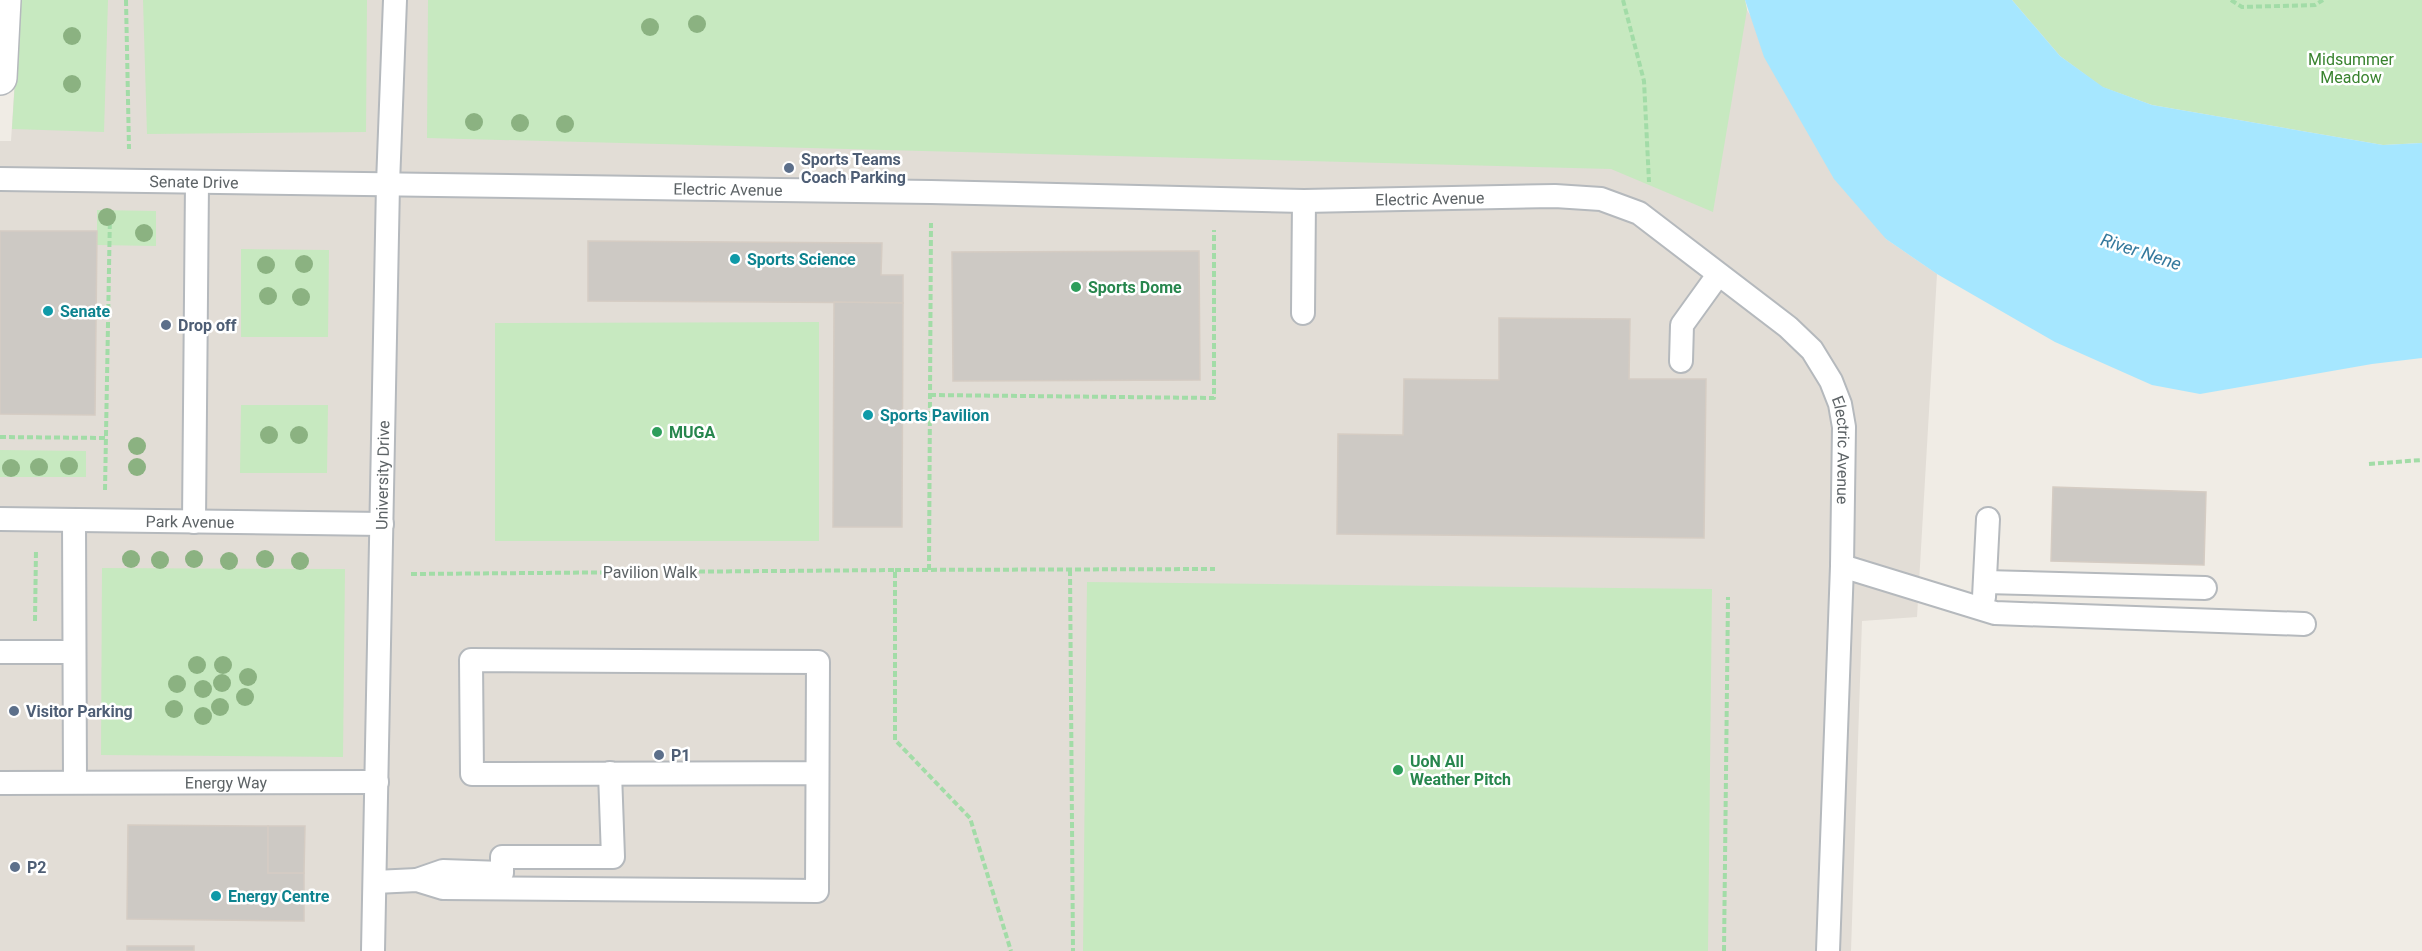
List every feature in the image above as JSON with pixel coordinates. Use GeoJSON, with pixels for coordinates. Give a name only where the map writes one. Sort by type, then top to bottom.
{"type":"FeatureCollection","features":[{"type":"Feature","properties":{"kind":"street"},"geometry":{"type":"LineString","coordinates":[[0,78],[2,11]]}},
{"type":"Feature","properties":{"kind":"lane","name":"University Drive"},"geometry":{"type":"LineString","coordinates":[[373,951],[388,184],[395,0]]}},
{"type":"Feature","properties":{"kind":"lane","name":"Senate Drive"},"geometry":{"type":"LineString","coordinates":[[0,179],[388,184]]}},
{"type":"Feature","properties":{"kind":"lane"},"geometry":{"type":"LineString","coordinates":[[194,522],[197,182]]}},
{"type":"Feature","properties":{"kind":"lane","name":"Electric Avenue"},"geometry":{"type":"LineString","coordinates":[[388,184],[931,192],[1304,201],[1555,196],[1600,199],[1639,213],[1788,327],[1812,350],[1831,381],[1840,404],[1844,427],[1842,567],[1828,951]]}},
{"type":"Feature","properties":{"kind":"lane"},"geometry":{"type":"LineString","coordinates":[[1303,313],[1304,201]]}},
{"type":"Feature","properties":{"kind":"lane"},"geometry":{"type":"LineString","coordinates":[[1681,361],[1682,325],[1718,275]]}},
{"type":"Feature","properties":{"kind":"lane","name":"Park Avenue"},"geometry":{"type":"LineString","coordinates":[[0,519],[382,524]]}},
{"type":"Feature","properties":{"kind":"lane"},"geometry":{"type":"LineString","coordinates":[[1983,610],[1988,519]]}},
{"type":"Feature","properties":{"kind":"lane"},"geometry":{"type":"LineString","coordinates":[[74,520],[75,782]]}},
{"type":"Feature","properties":{"kind":"lane"},"geometry":{"type":"LineString","coordinates":[[1842,567],[1995,613],[2304,624]]}},
{"type":"Feature","properties":{"kind":"lane"},"geometry":{"type":"LineString","coordinates":[[1985,582],[2205,588]]}},
{"type":"Feature","properties":{"kind":"lane"},"geometry":{"type":"LineString","coordinates":[[0,652],[74,652]]}},
{"type":"Feature","properties":{"kind":"lane"},"geometry":{"type":"LineString","coordinates":[[417,880],[443,888],[817,891],[818,662],[471,660],[472,774],[817,773]]}},
{"type":"Feature","properties":{"kind":"lane"},"geometry":{"type":"LineString","coordinates":[[375,882],[417,880],[443,871],[502,873],[502,857],[613,857],[610,773]]}},
{"type":"Feature","properties":{"kind":"lane","name":"Energy Way"},"geometry":{"type":"LineString","coordinates":[[0,783],[377,782]]}},
{"type":"Feature","properties":{"kind":"path"},"geometry":{"type":"LineString","coordinates":[[126,0],[130,181]]}},
{"type":"Feature","properties":{"kind":"path"},"geometry":{"type":"LineString","coordinates":[[1623,0],[1644,81],[1650,181],[1639,213]]}},
{"type":"Feature","properties":{"kind":"path"},"geometry":{"type":"LineString","coordinates":[[2231,0],[2242,7],[2315,5],[2323,0]]}},
{"type":"Feature","properties":{"kind":"path"},"geometry":{"type":"LineString","coordinates":[[928,570],[931,192]]}},
{"type":"Feature","properties":{"kind":"path"},"geometry":{"type":"LineString","coordinates":[[930,395],[1214,398],[1214,200]]}},
{"type":"Feature","properties":{"kind":"path"},"geometry":{"type":"LineString","coordinates":[[105,520],[110,203]]}},
{"type":"Feature","properties":{"kind":"path"},"geometry":{"type":"LineString","coordinates":[[0,437],[105,438]]}},
{"type":"Feature","properties":{"kind":"path"},"geometry":{"type":"LineString","coordinates":[[2370,464],[2422,460]]}},
{"type":"Feature","properties":{"kind":"path"},"geometry":{"type":"LineString","coordinates":[[35,652],[37,520]]}},
{"type":"Feature","properties":{"kind":"path","name":"Pavilion Walk"},"geometry":{"type":"LineString","coordinates":[[381,574],[1215,569]]}},
{"type":"Feature","properties":{"kind":"path"},"geometry":{"type":"LineString","coordinates":[[895,570],[895,740],[970,818],[1011,951]]}},
{"type":"Feature","properties":{"kind":"path"},"geometry":{"type":"LineString","coordinates":[[1070,570],[1073,951]]}},
{"type":"Feature","properties":{"kind":"path"},"geometry":{"type":"LineString","coordinates":[[1724,951],[1728,597]]}},
{"type":"Feature","properties":{"kind":"shaded area"},"geometry":{"type":"Polygon","coordinates":[[[20,0],[1745,0],[1747,10],[1886,239],[1937,274],[1917,617],[1862,621],[1851,951],[0,951],[0,141],[11,141],[20,0]]]}},
{"type":"Feature","properties":{"kind":"green space"},"geometry":{"type":"Polygon","coordinates":[[[20,0],[108,0],[104,132],[12,129],[20,0]]]}},
{"type":"Feature","properties":{"kind":"green space"},"geometry":{"type":"Polygon","coordinates":[[[143,0],[367,0],[366,132],[147,134],[143,0]]]}},
{"type":"Feature","properties":{"kind":"green space"},"geometry":{"type":"Polygon","coordinates":[[[428,0],[1745,0],[1747,10],[1713,212],[1611,169],[427,138],[428,0]]]}},
{"type":"Feature","properties":{"kind":"green space","name":"Midsummer Meadow"},"geometry":{"type":"Polygon","coordinates":[[[2012,0],[2422,0],[2422,143],[2383,145],[2152,105],[2102,87],[2060,56],[2012,0]]]}},
{"type":"Feature","properties":{"kind":"green space"},"geometry":{"type":"Polygon","coordinates":[[[97,210],[156,211],[156,246],[97,245],[97,210]]]}},
{"type":"Feature","properties":{"kind":"green space"},"geometry":{"type":"Polygon","coordinates":[[[241,249],[329,250],[328,337],[241,337],[241,249]]]}},
{"type":"Feature","properties":{"kind":"green space","name":"MUGA"},"geometry":{"type":"Polygon","coordinates":[[[819,322],[819,541],[495,541],[495,323],[819,322]]]}},
{"type":"Feature","properties":{"kind":"green space"},"geometry":{"type":"Polygon","coordinates":[[[241,405],[328,405],[327,473],[240,473],[241,405]]]}},
{"type":"Feature","properties":{"kind":"green space"},"geometry":{"type":"Polygon","coordinates":[[[0,450],[86,451],[86,477],[0,477],[0,450]]]}},
{"type":"Feature","properties":{"kind":"green space"},"geometry":{"type":"Polygon","coordinates":[[[102,568],[345,569],[343,757],[101,755],[102,568]]]}},
{"type":"Feature","properties":{"kind":"green space","name":"UoN All Weather Pitch"},"geometry":{"type":"Polygon","coordinates":[[[1087,582],[1712,589],[1708,951],[1083,951],[1087,582]]]}},
{"type":"Feature","properties":{"kind":"water","name":"River Nene"},"geometry":{"type":"Polygon","coordinates":[[[1745,0],[2012,0],[2060,56],[2103,87],[2152,105],[2383,145],[2422,143],[2422,358],[2372,364],[2200,394],[2152,385],[2055,342],[1937,274],[1886,239],[1834,179],[1764,57],[1745,0]]]}},
{"type":"Feature","properties":{"kind":"building","name":"Senate"},"geometry":{"type":"Polygon","coordinates":[[[0,231],[97,231],[95,415],[0,414],[0,231]]]}},
{"type":"Feature","properties":{"kind":"building","name":"Sports Science"},"geometry":{"type":"Polygon","coordinates":[[[588,241],[882,243],[881,275],[903,275],[903,303],[588,301],[588,241]]]}},
{"type":"Feature","properties":{"kind":"building","name":"Sports Dome"},"geometry":{"type":"Polygon","coordinates":[[[1199,251],[1200,380],[953,381],[952,252],[1199,251]]]}},
{"type":"Feature","properties":{"kind":"building","name":"Sports Pavilion"},"geometry":{"type":"Polygon","coordinates":[[[834,302],[903,303],[902,527],[833,527],[834,302]]]}},
{"type":"Feature","properties":{"kind":"building"},"geometry":{"type":"Polygon","coordinates":[[[1499,318],[1630,319],[1629,379],[1706,379],[1704,538],[1337,534],[1338,434],[1403,435],[1404,379],[1499,380],[1499,318]]]}},
{"type":"Feature","properties":{"kind":"building"},"geometry":{"type":"Polygon","coordinates":[[[2053,487],[2206,492],[2204,565],[2051,561],[2053,487]]]}},
{"type":"Feature","properties":{"kind":"building","name":"Energy Centre"},"geometry":{"type":"Polygon","coordinates":[[[128,825],[268,826],[268,873],[304,873],[304,921],[127,919],[128,825]]]}},
{"type":"Feature","properties":{"kind":"building","name":"Energy Centre"},"geometry":{"type":"Polygon","coordinates":[[[268,826],[305,826],[304,873],[268,873],[268,826]]]}},
{"type":"Feature","properties":{"kind":"building"},"geometry":{"type":"Polygon","coordinates":[[[127,946],[194,946],[194,951],[127,951],[127,946]]]}},
{"type":"Feature","properties":{"kind":"place","name":"Sports Teams Coach Parking"},"geometry":{"type":"Point","coordinates":[789,168]}},
{"type":"Feature","properties":{"kind":"place","name":"Sports Science"},"geometry":{"type":"Point","coordinates":[735,259]}},
{"type":"Feature","properties":{"kind":"place","name":"Sports Dome"},"geometry":{"type":"Point","coordinates":[1076,287]}},
{"type":"Feature","properties":{"kind":"place","name":"Senate"},"geometry":{"type":"Point","coordinates":[48,311]}},
{"type":"Feature","properties":{"kind":"place","name":"Drop off"},"geometry":{"type":"Point","coordinates":[166,325]}},
{"type":"Feature","properties":{"kind":"place","name":"Sports Pavilion"},"geometry":{"type":"Point","coordinates":[868,415]}},
{"type":"Feature","properties":{"kind":"place","name":"MUGA"},"geometry":{"type":"Point","coordinates":[657,432]}},
{"type":"Feature","properties":{"kind":"place","name":"Visitor Parking"},"geometry":{"type":"Point","coordinates":[14,711]}},
{"type":"Feature","properties":{"kind":"place","name":"P1"},"geometry":{"type":"Point","coordinates":[659,755]}},
{"type":"Feature","properties":{"kind":"place","name":"UoN All Weather Pitch"},"geometry":{"type":"Point","coordinates":[1398,770]}},
{"type":"Feature","properties":{"kind":"place","name":"P2"},"geometry":{"type":"Point","coordinates":[15,867]}},
{"type":"Feature","properties":{"kind":"place","name":"Energy Centre"},"geometry":{"type":"Point","coordinates":[216,896]}}]}
